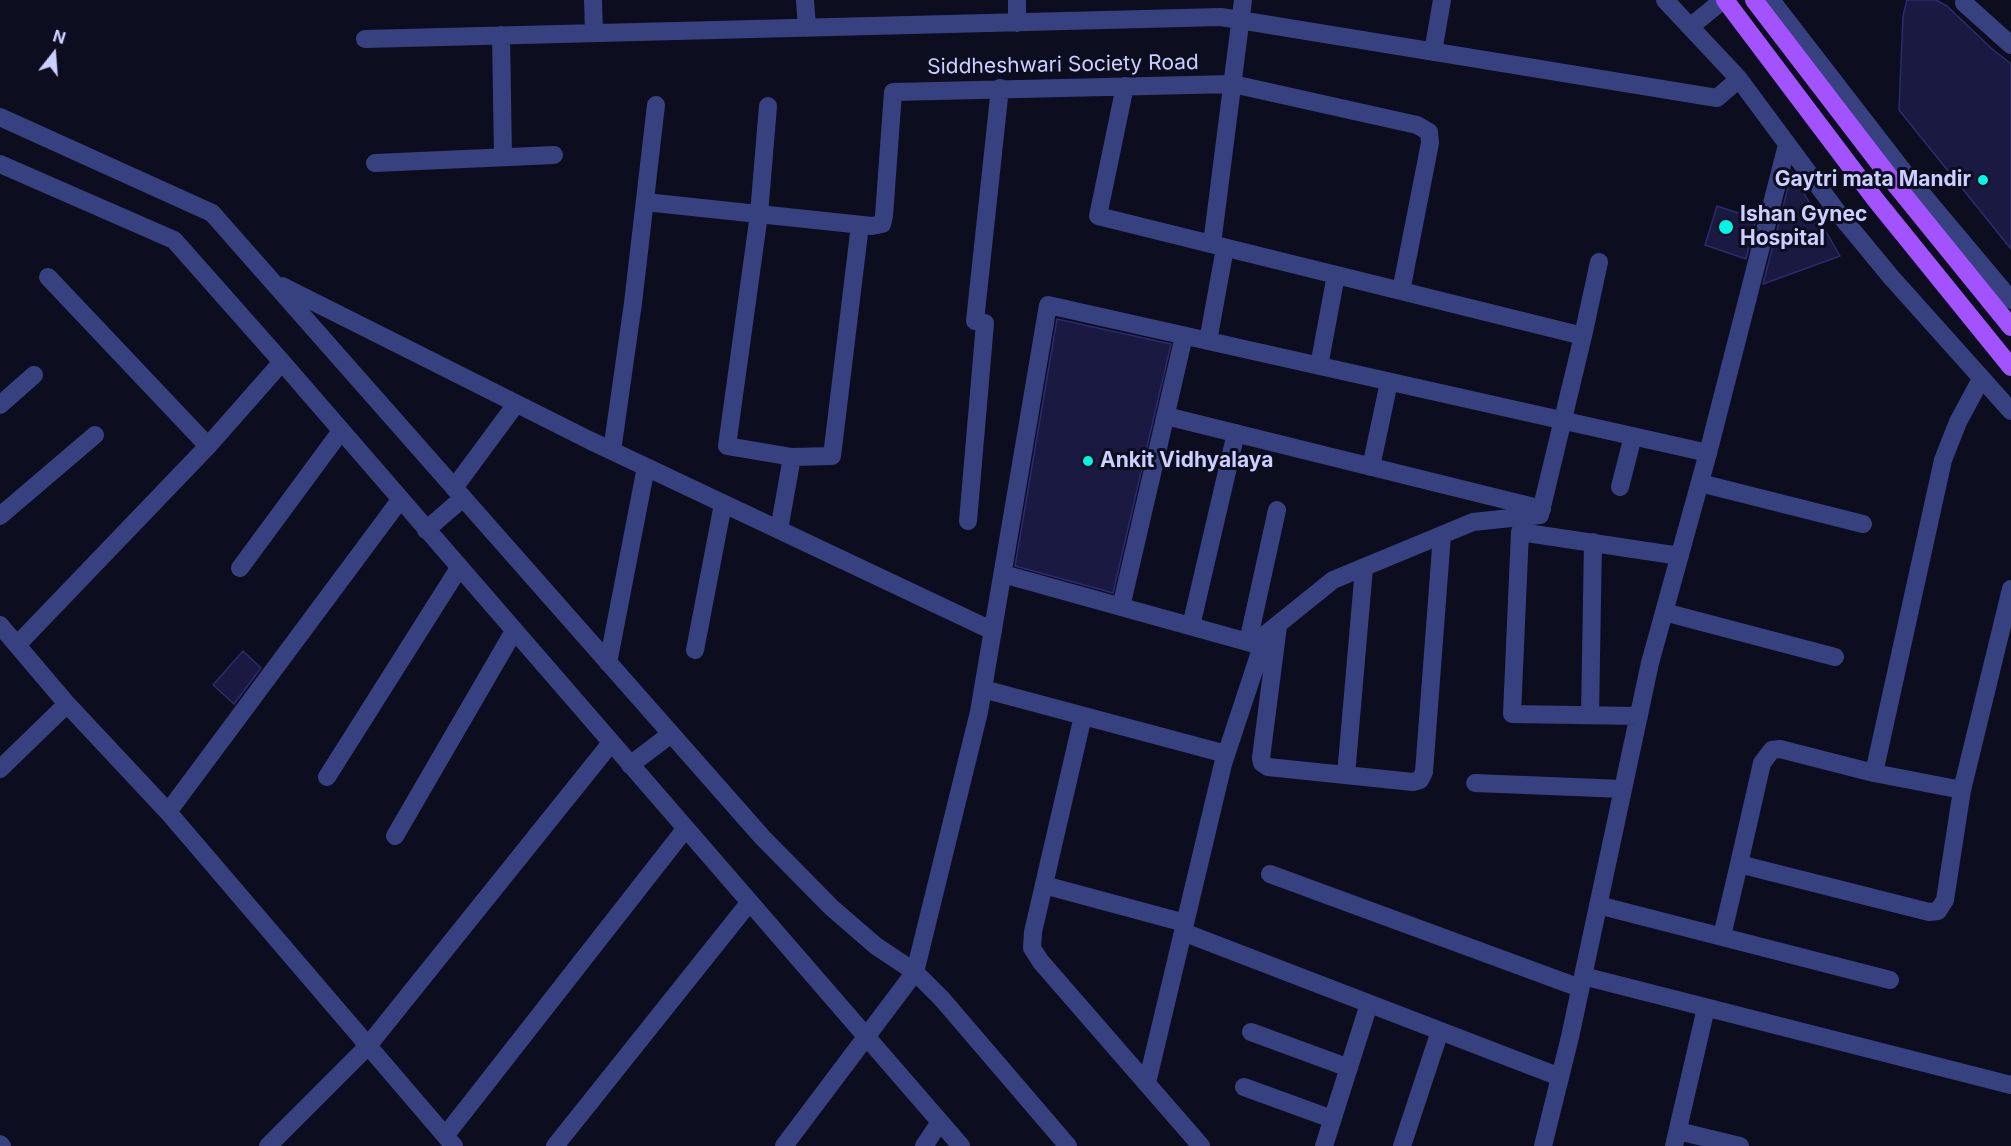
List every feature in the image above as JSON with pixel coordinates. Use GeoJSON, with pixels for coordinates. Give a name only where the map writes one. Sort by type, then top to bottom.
{"type":"FeatureCollection","features":[{"type":"Feature","properties":{"kind":"main road"},"geometry":{"type":"LineString","coordinates":[[1724,0],[1875,199],[2011,368]]}},
{"type":"Feature","properties":{"kind":"main road"},"geometry":{"type":"LineString","coordinates":[[1754,0],[1895,184],[2011,327]]}},
{"type":"Feature","properties":{"kind":"street"},"geometry":{"type":"LineString","coordinates":[[592,0],[594,33]]}},
{"type":"Feature","properties":{"kind":"street"},"geometry":{"type":"LineString","coordinates":[[805,0],[807,28]]}},
{"type":"Feature","properties":{"kind":"street"},"geometry":{"type":"LineString","coordinates":[[1017,0],[1017,23]]}},
{"type":"Feature","properties":{"kind":"street"},"geometry":{"type":"LineString","coordinates":[[1208,341],[1243,0]]}},
{"type":"Feature","properties":{"kind":"street"},"geometry":{"type":"LineString","coordinates":[[1433,52],[1442,0]]}},
{"type":"Feature","properties":{"kind":"street"},"geometry":{"type":"LineString","coordinates":[[1665,0],[1739,79],[1839,214],[1891,277],[2011,411]]}},
{"type":"Feature","properties":{"kind":"street"},"geometry":{"type":"LineString","coordinates":[[1690,27],[1724,0]]}},
{"type":"Feature","properties":{"kind":"street"},"geometry":{"type":"LineString","coordinates":[[1771,0],[1907,177],[2011,300]]}},
{"type":"Feature","properties":{"kind":"street"},"geometry":{"type":"LineString","coordinates":[[1964,3],[2011,45]]}},
{"type":"Feature","properties":{"kind":"street"},"geometry":{"type":"LineString","coordinates":[[364,39],[1221,17],[1717,98],[1739,79]]}},
{"type":"Feature","properties":{"kind":"street"},"geometry":{"type":"LineString","coordinates":[[501,35],[503,157]]}},
{"type":"Feature","properties":{"kind":"street","name":"Siddheshwari Society Road"},"geometry":{"type":"LineString","coordinates":[[860,225],[882,224],[884,216],[893,93],[1000,88],[1233,84],[1417,125],[1429,132],[1430,143],[1401,291]]}},
{"type":"Feature","properties":{"kind":"street"},"geometry":{"type":"LineString","coordinates":[[1125,86],[1098,216],[1583,336]]}},
{"type":"Feature","properties":{"kind":"street"},"geometry":{"type":"LineString","coordinates":[[968,521],[986,323],[975,321],[1000,88]]}},
{"type":"Feature","properties":{"kind":"street"},"geometry":{"type":"LineString","coordinates":[[612,451],[633,303],[656,105]]}},
{"type":"Feature","properties":{"kind":"street"},"geometry":{"type":"LineString","coordinates":[[645,202],[759,214],[860,225],[832,456],[792,457],[728,446],[759,214],[768,106]]}},
{"type":"Feature","properties":{"kind":"street"},"geometry":{"type":"LineString","coordinates":[[0,117],[212,213],[763,838],[832,908],[876,946],[915,972],[1068,1146]]}},
{"type":"Feature","properties":{"kind":"street"},"geometry":{"type":"LineString","coordinates":[[1543,1146],[1582,982],[1650,663],[1708,453],[1787,145]]}},
{"type":"Feature","properties":{"kind":"street"},"geometry":{"type":"LineString","coordinates":[[375,163],[554,155]]}},
{"type":"Feature","properties":{"kind":"street"},"geometry":{"type":"LineString","coordinates":[[0,164],[174,240],[961,1146]]}},
{"type":"Feature","properties":{"kind":"street"},"geometry":{"type":"LineString","coordinates":[[1255,644],[1333,580],[1473,522],[1540,515],[1564,421],[1599,262]]}},
{"type":"Feature","properties":{"kind":"street"},"geometry":{"type":"LineString","coordinates":[[1319,366],[1336,275]]}},
{"type":"Feature","properties":{"kind":"street"},"geometry":{"type":"LineString","coordinates":[[48,277],[208,446]]}},
{"type":"Feature","properties":{"kind":"street"},"geometry":{"type":"LineString","coordinates":[[272,281],[612,451],[993,631]]}},
{"type":"Feature","properties":{"kind":"street"},"geometry":{"type":"LineString","coordinates":[[784,1146],[915,972],[979,712],[1048,305],[1708,453]]}},
{"type":"Feature","properties":{"kind":"street"},"geometry":{"type":"LineString","coordinates":[[1121,607],[1185,336]]}},
{"type":"Feature","properties":{"kind":"street"},"geometry":{"type":"LineString","coordinates":[[18,644],[208,446],[282,362]]}},
{"type":"Feature","properties":{"kind":"street"},"geometry":{"type":"LineString","coordinates":[[0,405],[34,375]]}},
{"type":"Feature","properties":{"kind":"street"},"geometry":{"type":"LineString","coordinates":[[1874,773],[1943,460],[1958,422],[1981,379]]}},
{"type":"Feature","properties":{"kind":"street"},"geometry":{"type":"LineString","coordinates":[[1371,467],[1389,382]]}},
{"type":"Feature","properties":{"kind":"street"},"geometry":{"type":"LineString","coordinates":[[426,530],[459,493],[516,404]]}},
{"type":"Feature","properties":{"kind":"street"},"geometry":{"type":"LineString","coordinates":[[1166,416],[1542,509]]}},
{"type":"Feature","properties":{"kind":"street"},"geometry":{"type":"LineString","coordinates":[[240,568],[341,431]]}},
{"type":"Feature","properties":{"kind":"street"},"geometry":{"type":"LineString","coordinates":[[1191,627],[1236,433]]}},
{"type":"Feature","properties":{"kind":"street"},"geometry":{"type":"LineString","coordinates":[[0,516],[95,435]]}},
{"type":"Feature","properties":{"kind":"street"},"geometry":{"type":"LineString","coordinates":[[1620,487],[1633,436]]}},
{"type":"Feature","properties":{"kind":"street"},"geometry":{"type":"LineString","coordinates":[[779,530],[792,457]]}},
{"type":"Feature","properties":{"kind":"street"},"geometry":{"type":"LineString","coordinates":[[608,663],[646,467]]}},
{"type":"Feature","properties":{"kind":"street"},"geometry":{"type":"LineString","coordinates":[[1700,483],[1863,524]]}},
{"type":"Feature","properties":{"kind":"street"},"geometry":{"type":"LineString","coordinates":[[168,812],[400,500]]}},
{"type":"Feature","properties":{"kind":"street"},"geometry":{"type":"LineString","coordinates":[[696,650],[723,504]]}},
{"type":"Feature","properties":{"kind":"street"},"geometry":{"type":"LineString","coordinates":[[1147,1083],[1226,754],[1255,644],[1277,510]]}},
{"type":"Feature","properties":{"kind":"street"},"geometry":{"type":"LineString","coordinates":[[1639,716],[1512,714],[1520,532],[1680,556]]}},
{"type":"Feature","properties":{"kind":"street"},"geometry":{"type":"LineString","coordinates":[[1278,625],[1262,763],[1269,766],[1347,775],[1413,782],[1420,780],[1424,772],[1442,535]]}},
{"type":"Feature","properties":{"kind":"street"},"geometry":{"type":"LineString","coordinates":[[1590,715],[1593,542]]}},
{"type":"Feature","properties":{"kind":"street"},"geometry":{"type":"LineString","coordinates":[[1347,775],[1364,567]]}},
{"type":"Feature","properties":{"kind":"street"},"geometry":{"type":"LineString","coordinates":[[327,777],[459,568]]}},
{"type":"Feature","properties":{"kind":"street"},"geometry":{"type":"LineString","coordinates":[[1003,574],[1255,644]]}},
{"type":"Feature","properties":{"kind":"street"},"geometry":{"type":"LineString","coordinates":[[1739,864],[1929,912],[1938,911],[1945,900],[1962,790],[2011,589]]}},
{"type":"Feature","properties":{"kind":"street"},"geometry":{"type":"LineString","coordinates":[[1664,612],[1836,657]]}},
{"type":"Feature","properties":{"kind":"street"},"geometry":{"type":"LineString","coordinates":[[0,625],[67,704],[168,812],[449,1141],[686,828]]}},
{"type":"Feature","properties":{"kind":"street"},"geometry":{"type":"LineString","coordinates":[[395,837],[514,631]]}},
{"type":"Feature","properties":{"kind":"street"},"geometry":{"type":"LineString","coordinates":[[983,689],[1226,754]]}},
{"type":"Feature","properties":{"kind":"street"},"geometry":{"type":"LineString","coordinates":[[0,769],[67,704]]}},
{"type":"Feature","properties":{"kind":"street"},"geometry":{"type":"LineString","coordinates":[[1083,716],[1032,932],[1032,948],[1041,962],[1201,1146]]}},
{"type":"Feature","properties":{"kind":"street"},"geometry":{"type":"LineString","coordinates":[[630,765],[671,734]]}},
{"type":"Feature","properties":{"kind":"street"},"geometry":{"type":"LineString","coordinates":[[268,1146],[367,1047],[611,743]]}},
{"type":"Feature","properties":{"kind":"street"},"geometry":{"type":"LineString","coordinates":[[1722,936],[1762,763],[1772,750],[1780,749],[1874,773],[1962,790]]}},
{"type":"Feature","properties":{"kind":"street"},"geometry":{"type":"LineString","coordinates":[[1474,783],[1623,789]]}},
{"type":"Feature","properties":{"kind":"street"},"geometry":{"type":"LineString","coordinates":[[1270,874],[1582,982],[1706,1008],[2011,1085]]}},
{"type":"Feature","properties":{"kind":"street"},"geometry":{"type":"LineString","coordinates":[[1044,885],[1184,928],[1369,1004],[1560,1077]]}},
{"type":"Feature","properties":{"kind":"street"},"geometry":{"type":"LineString","coordinates":[[555,1146],[749,903]]}},
{"type":"Feature","properties":{"kind":"street"},"geometry":{"type":"LineString","coordinates":[[1598,905],[1890,980]]}},
{"type":"Feature","properties":{"kind":"street"},"geometry":{"type":"LineString","coordinates":[[1323,1146],[1369,1004]]}},
{"type":"Feature","properties":{"kind":"street"},"geometry":{"type":"LineString","coordinates":[[1706,1008],[1676,1138],[1740,1146]]}},
{"type":"Feature","properties":{"kind":"street"},"geometry":{"type":"LineString","coordinates":[[1402,1146],[1440,1031]]}},
{"type":"Feature","properties":{"kind":"street"},"geometry":{"type":"LineString","coordinates":[[1251,1032],[1348,1068]]}},
{"type":"Feature","properties":{"kind":"street"},"geometry":{"type":"LineString","coordinates":[[1244,1087],[1332,1119]]}},
{"type":"Feature","properties":{"kind":"street"},"geometry":{"type":"LineString","coordinates":[[924,1146],[940,1122]]}},
{"type":"Feature","properties":{"kind":"building","name":"Gaytri mata Mandir"},"geometry":{"type":"Polygon","coordinates":[[[1907,0],[1936,0],[1947,6],[2011,64],[2011,249],[1899,110],[1903,16],[1907,0]]]}},
{"type":"Feature","properties":{"kind":"building"},"geometry":{"type":"Polygon","coordinates":[[[1792,172],[1840,256],[1763,284],[1792,172]]]}},
{"type":"Feature","properties":{"kind":"building"},"geometry":{"type":"Polygon","coordinates":[[[1717,206],[1756,219],[1746,259],[1705,245],[1717,206]]]}},
{"type":"Feature","properties":{"kind":"building","name":"Ankit Vidhyalaya"},"geometry":{"type":"Polygon","coordinates":[[[1057,319],[1171,344],[1113,593],[1015,566],[1057,319]]]}},
{"type":"Feature","properties":{"kind":"building"},"geometry":{"type":"Polygon","coordinates":[[[243,651],[261,668],[234,704],[213,685],[243,651]]]}},
{"type":"Feature","properties":{"kind":"place","name":"Gaytri mata Mandir"},"geometry":{"type":"Point","coordinates":[1983,180]}},
{"type":"Feature","properties":{"kind":"place","name":"Ishan Gynec Hospital"},"geometry":{"type":"Point","coordinates":[1726,227]}},
{"type":"Feature","properties":{"kind":"place","name":"Ankit Vidhyalaya"},"geometry":{"type":"Point","coordinates":[1088,461]}}]}
